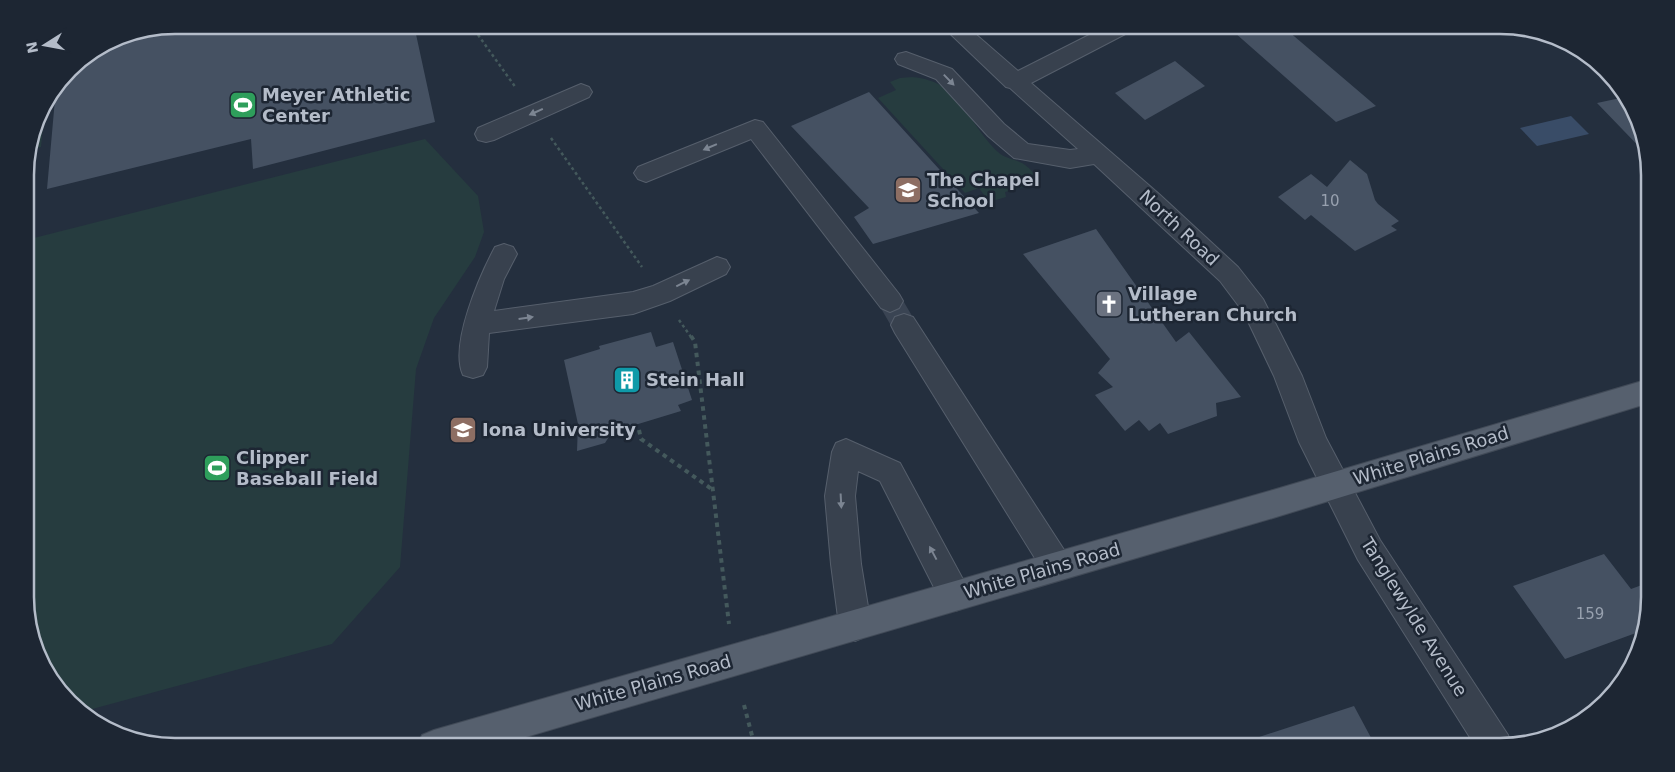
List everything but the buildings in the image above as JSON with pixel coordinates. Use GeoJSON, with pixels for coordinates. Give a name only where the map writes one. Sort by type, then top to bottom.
{"type":"FeatureCollection","features":[{"type":"Feature","properties":{"kind":"main road","name":"White Plains Road"},"geometry":{"type":"LineString","coordinates":[[465,738],[1336,485],[1641,393]]}},
{"type":"Feature","properties":{"kind":"street","name":"North Road"},"geometry":{"type":"LineString","coordinates":[[962,34],[1150,200],[1229,274],[1254,306],[1288,376],[1314,442],[1336,485]]}},
{"type":"Feature","properties":{"kind":"street"},"geometry":{"type":"LineString","coordinates":[[1014,82],[1108,34]]}},
{"type":"Feature","properties":{"kind":"street"},"geometry":{"type":"LineString","coordinates":[[906,59],[944,74],[996,130],[1022,152],[1070,159],[1098,155]]}},
{"type":"Feature","properties":{"kind":"street"},"geometry":{"type":"LineString","coordinates":[[486,134],[581,92]]}},
{"type":"Feature","properties":{"kind":"street"},"geometry":{"type":"LineString","coordinates":[[646,173],[754,128],[890,301]]}},
{"type":"Feature","properties":{"kind":"street"},"geometry":{"type":"LineString","coordinates":[[474,367],[477,324],[491,279],[504,254]]}},
{"type":"Feature","properties":{"kind":"street"},"geometry":{"type":"LineString","coordinates":[[477,324],[634,303],[661,294],[716,267]]}},
{"type":"Feature","properties":{"kind":"street"},"geometry":{"type":"LineString","coordinates":[[904,325],[1057,566]]}},
{"type":"Feature","properties":{"kind":"street"},"geometry":{"type":"LineString","coordinates":[[855,625],[846,564],[840,496],[846,452],[890,472],[955,596]]}},
{"type":"Feature","properties":{"kind":"street","name":"Tanglewylde Avenue"},"geometry":{"type":"LineString","coordinates":[[1336,485],[1369,550],[1490,738]]}},
{"type":"Feature","properties":{"kind":"path"},"geometry":{"type":"LineString","coordinates":[[639,430],[640,439],[713,490]]}},
{"type":"Feature","properties":{"kind":"path"},"geometry":{"type":"LineString","coordinates":[[744,705],[753,738]]}},
{"type":"Feature","properties":{"kind":"green space"},"geometry":{"type":"Polygon","coordinates":[[[912,77],[929,80],[942,86],[962,105],[998,152],[1025,165],[1041,182],[1005,192],[1006,197],[989,202],[979,188],[965,193],[878,98],[896,90],[890,82],[900,78],[912,77]]]}},
{"type":"Feature","properties":{"kind":"green space"},"geometry":{"type":"Polygon","coordinates":[[[43,124],[41,147],[36,148],[43,124]]]}},
{"type":"Feature","properties":{"kind":"green space","name":"Clipper Baseball Field"},"geometry":{"type":"Polygon","coordinates":[[[425,139],[478,196],[484,232],[475,257],[434,318],[416,369],[400,567],[332,644],[90,710],[75,697],[63,683],[44,651],[35,616],[34,238],[425,139]]]}},
{"type":"Feature","properties":{"kind":"water"},"geometry":{"type":"Polygon","coordinates":[[[1571,116],[1589,134],[1537,146],[1520,128],[1571,116]]]}},
{"type":"Feature","properties":{"kind":"tunnel"},"geometry":{"type":"LineString","coordinates":[[890,301],[904,325]]}},
{"type":"Feature","properties":{"kind":"place","name":"Meyer Athletic Center"},"geometry":{"type":"Point","coordinates":[243,105]}},
{"type":"Feature","properties":{"kind":"place","name":"The Chapel School"},"geometry":{"type":"Point","coordinates":[908,190]}},
{"type":"Feature","properties":{"kind":"place","name":"Village Lutheran Church"},"geometry":{"type":"Point","coordinates":[1109,304]}},
{"type":"Feature","properties":{"kind":"place","name":"Stein Hall"},"geometry":{"type":"Point","coordinates":[627,380]}},
{"type":"Feature","properties":{"kind":"place","name":"Iona University"},"geometry":{"type":"Point","coordinates":[463,430]}},
{"type":"Feature","properties":{"kind":"place","name":"Clipper Baseball Field"},"geometry":{"type":"Point","coordinates":[217,468]}}]}
